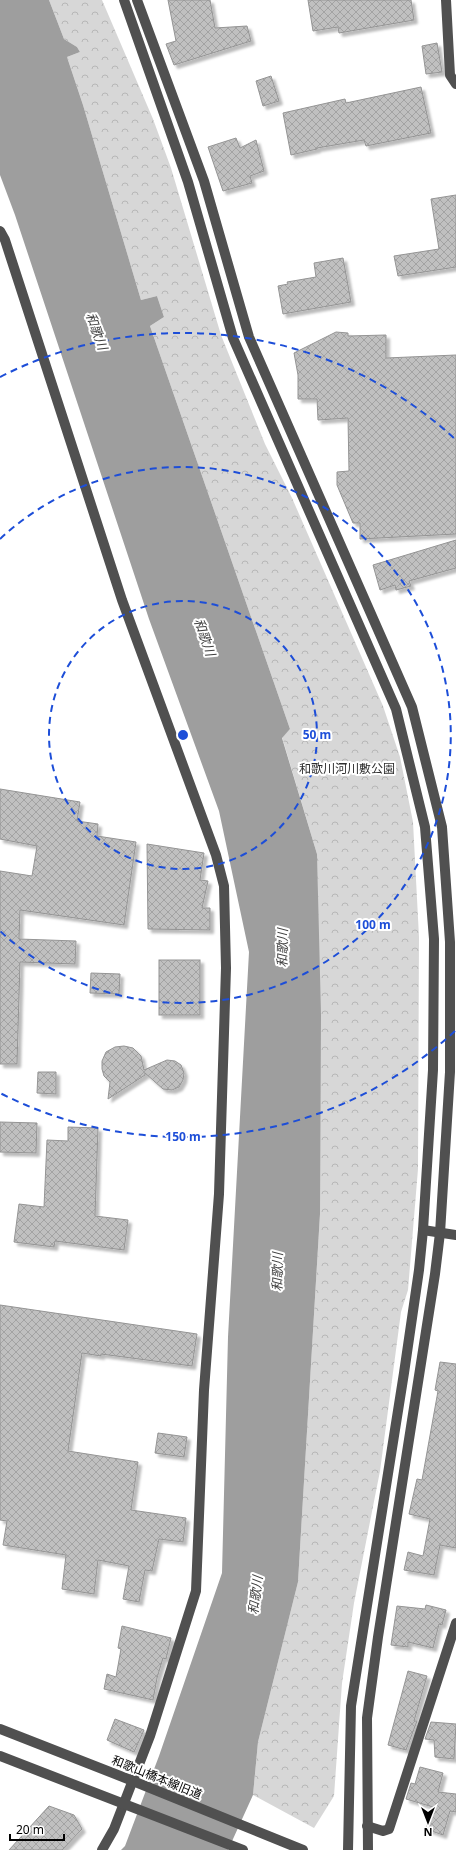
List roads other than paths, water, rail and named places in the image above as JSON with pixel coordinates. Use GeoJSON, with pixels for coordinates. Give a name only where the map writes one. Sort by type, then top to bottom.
{"type":"FeatureCollection","features":[{"type":"Feature","properties":{"kind":"street"},"geometry":{"type":"LineString","coordinates":[[124,0],[188,182],[233,338],[396,709],[425,827],[434,947],[434,1070],[423,1230],[419,1270],[404,1373],[351,1706],[348,1850]]}},
{"type":"Feature","properties":{"kind":"street"},"geometry":{"type":"LineString","coordinates":[[137,0],[204,181],[249,337],[412,707],[442,827],[450,942],[450,1072],[440,1233],[431,1304],[378,1637],[367,1718],[368,1850]]}},
{"type":"Feature","properties":{"kind":"street"},"geometry":{"type":"LineString","coordinates":[[446,0],[450,75],[456,84]]}},
{"type":"Feature","properties":{"kind":"street"},"geometry":{"type":"LineString","coordinates":[[0,231],[5,240],[122,600],[216,855],[224,886],[226,968],[219,1194],[204,1390],[196,1591],[136,1782],[127,1806],[102,1850]]}},
{"type":"Feature","properties":{"kind":"street"},"geometry":{"type":"LineString","coordinates":[[423,1230],[456,1235]]}},
{"type":"Feature","properties":{"kind":"street"},"geometry":{"type":"LineString","coordinates":[[367,1826],[383,1831],[389,1830],[456,1623]]}},
{"type":"Feature","properties":{"kind":"street","name":"和歌山橋本線旧道"},"geometry":{"type":"LineString","coordinates":[[0,1729],[136,1782],[303,1850]]}},
{"type":"Feature","properties":{"kind":"street"},"geometry":{"type":"LineString","coordinates":[[0,1756],[243,1850]]}},
{"type":"Feature","properties":{"kind":"water","name":"和歌川"},"geometry":{"type":"Polygon","coordinates":[[[0,0],[49,0],[64,39],[77,47],[80,52],[67,57],[83,105],[141,300],[157,296],[164,317],[150,326],[290,729],[282,738],[317,854],[321,1015],[320,1214],[298,1582],[258,1742],[253,1795],[228,1850],[121,1850],[125,1846],[159,1756],[222,1573],[228,1337],[249,952],[219,811],[149,619],[15,215],[0,175],[0,0]]]}},
{"type":"Feature","properties":{"kind":"park label","name":"和歌川河川敷公園"},"geometry":{"type":"Point","coordinates":[347,768]}}]}
